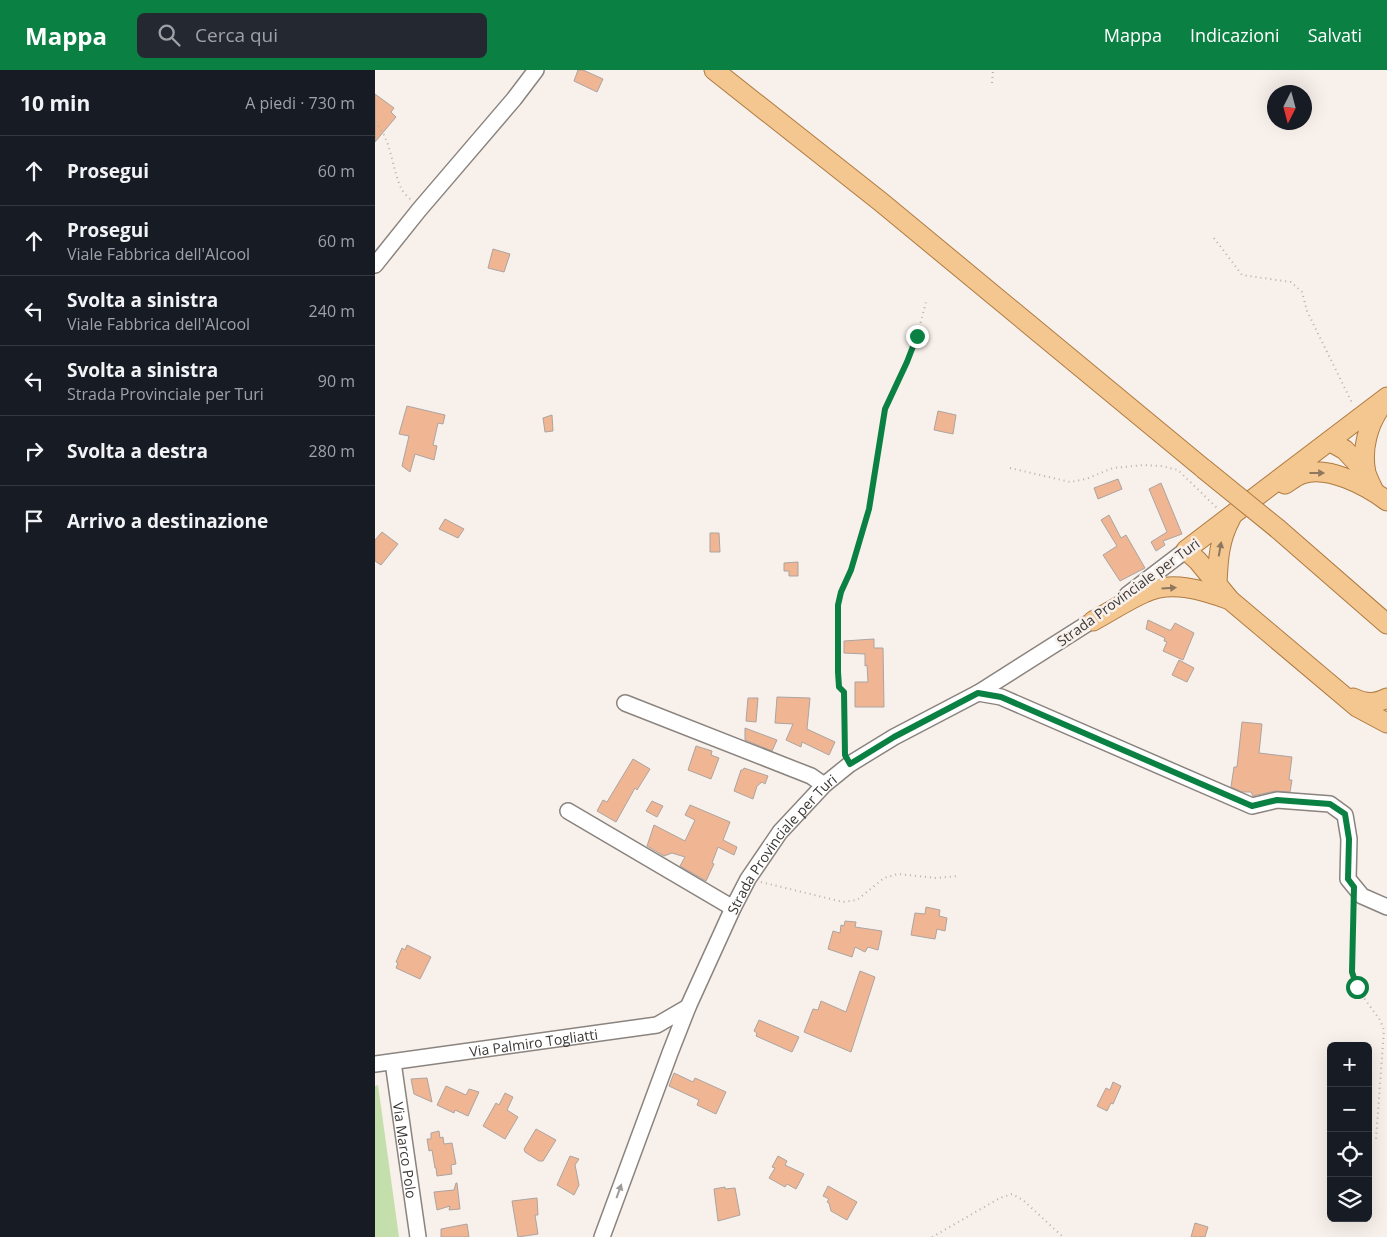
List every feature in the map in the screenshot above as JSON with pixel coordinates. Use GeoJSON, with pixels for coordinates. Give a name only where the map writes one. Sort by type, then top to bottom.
{"type":"FeatureCollection","features":[{"type":"Feature","properties":{"kind":"main road"},"geometry":{"type":"LineString","coordinates":[[714,70],[881,202],[1279,529],[1387,624]]}},
{"type":"Feature","properties":{"kind":"main road"},"geometry":{"type":"LineString","coordinates":[[1366,472],[1365,446],[1369,428],[1387,397]]}},
{"type":"Feature","properties":{"kind":"main road","name":"Strada Provinciale per Turi"},"geometry":{"type":"LineString","coordinates":[[1186,550],[1387,397]]}},
{"type":"Feature","properties":{"kind":"main road"},"geometry":{"type":"LineString","coordinates":[[1329,441],[1345,450],[1366,472],[1380,496]]}},
{"type":"Feature","properties":{"kind":"main road"},"geometry":{"type":"LineString","coordinates":[[1329,441],[1335,459],[1349,480]]}},
{"type":"Feature","properties":{"kind":"main road"},"geometry":{"type":"LineString","coordinates":[[1211,587],[1223,533],[1234,514],[1302,474],[1316,472],[1331,474],[1349,480],[1380,496]]}},
{"type":"Feature","properties":{"kind":"main road"},"geometry":{"type":"LineString","coordinates":[[1186,550],[1198,561],[1211,587],[1357,707],[1387,723]]}},
{"type":"Feature","properties":{"kind":"main road"},"geometry":{"type":"LineString","coordinates":[[1093,621],[1145,592],[1170,587],[1211,587]]}},
{"type":"Feature","properties":{"kind":"main road"},"geometry":{"type":"LineString","coordinates":[[1350,591],[1387,618]]}},
{"type":"Feature","properties":{"kind":"main road"},"geometry":{"type":"LineString","coordinates":[[1350,591],[1387,633]]}},
{"type":"Feature","properties":{"kind":"main road"},"geometry":{"type":"LineString","coordinates":[[1343,694],[1360,701],[1377,704],[1387,698]]}},
{"type":"Feature","properties":{"kind":"street"},"geometry":{"type":"LineString","coordinates":[[375,265],[537,70]]}},
{"type":"Feature","properties":{"kind":"street","name":"Strada Provinciale per Turi"},"geometry":{"type":"LineString","coordinates":[[602,1237],[688,1008],[748,879],[780,832],[824,785],[850,764],[894,737],[978,693],[1093,621],[1186,550]]}},
{"type":"Feature","properties":{"kind":"street"},"geometry":{"type":"LineString","coordinates":[[978,693],[1001,697],[1252,806],[1277,800],[1330,804],[1345,814],[1349,839],[1348,879],[1362,896],[1387,908]]}},
{"type":"Feature","properties":{"kind":"street"},"geometry":{"type":"LineString","coordinates":[[625,703],[811,776],[824,785]]}},
{"type":"Feature","properties":{"kind":"street"},"geometry":{"type":"LineString","coordinates":[[568,811],[733,908]]}},
{"type":"Feature","properties":{"kind":"street","name":"Via Palmiro Togliatti"},"geometry":{"type":"LineString","coordinates":[[375,1064],[657,1026],[688,1008]]}},
{"type":"Feature","properties":{"kind":"street"},"geometry":{"type":"LineString","coordinates":[[657,1026],[666,1036],[670,1053]]}},
{"type":"Feature","properties":{"kind":"street","name":"Via Marco Polo"},"geometry":{"type":"LineString","coordinates":[[393,1062],[418,1237]]}},
{"type":"Feature","properties":{"kind":"path"},"geometry":{"type":"LineString","coordinates":[[992,83],[993,70]]}},
{"type":"Feature","properties":{"kind":"path"},"geometry":{"type":"LineString","coordinates":[[375,122],[382,129],[390,149],[401,189],[419,210]]}},
{"type":"Feature","properties":{"kind":"path"},"geometry":{"type":"LineString","coordinates":[[1214,238],[1242,275],[1291,282],[1302,292],[1307,311],[1359,418]]}},
{"type":"Feature","properties":{"kind":"path"},"geometry":{"type":"LineString","coordinates":[[850,764],[845,755],[844,692],[839,687],[838,605],[841,592],[851,570],[869,509],[885,409],[917,336],[926,302]]}},
{"type":"Feature","properties":{"kind":"path"},"geometry":{"type":"LineString","coordinates":[[1009,468],[1070,482],[1086,479],[1113,468],[1145,465],[1161,466],[1177,470],[1234,514]]}},
{"type":"Feature","properties":{"kind":"path"},"geometry":{"type":"LineString","coordinates":[[748,879],[843,902],[857,900],[884,878],[898,874],[936,878],[958,876]]}},
{"type":"Feature","properties":{"kind":"path"},"geometry":{"type":"LineString","coordinates":[[1354,887],[1352,972],[1357,987],[1380,1020],[1384,1030],[1376,1139]]}},
{"type":"Feature","properties":{"kind":"path"},"geometry":{"type":"LineString","coordinates":[[932,1237],[1000,1198],[1012,1194],[1023,1200],[1063,1237]]}},
{"type":"Feature","properties":{"kind":"green space"},"geometry":{"type":"Polygon","coordinates":[[[378,1085],[399,1237],[375,1237],[375,1086],[378,1085]]]}},
{"type":"Feature","properties":{"kind":"building"},"geometry":{"type":"Polygon","coordinates":[[[578,70],[583,70],[603,79],[597,92],[574,81],[578,70]]]}},
{"type":"Feature","properties":{"kind":"building"},"geometry":{"type":"Polygon","coordinates":[[[375,94],[394,108],[391,112],[396,117],[375,142],[375,94]]]}},
{"type":"Feature","properties":{"kind":"building"},"geometry":{"type":"Polygon","coordinates":[[[493,249],[510,254],[504,272],[488,268],[493,249]]]}},
{"type":"Feature","properties":{"kind":"building"},"geometry":{"type":"Polygon","coordinates":[[[407,406],[445,415],[443,424],[438,423],[433,445],[437,446],[434,460],[415,454],[410,472],[402,466],[409,436],[399,434],[407,406]]]}},
{"type":"Feature","properties":{"kind":"building"},"geometry":{"type":"Polygon","coordinates":[[[938,411],[956,415],[953,434],[934,430],[938,411]]]}},
{"type":"Feature","properties":{"kind":"building"},"geometry":{"type":"Polygon","coordinates":[[[552,415],[553,431],[545,432],[543,418],[552,415]]]}},
{"type":"Feature","properties":{"kind":"building"},"geometry":{"type":"Polygon","coordinates":[[[1118,479],[1122,489],[1098,499],[1094,488],[1118,479]]]}},
{"type":"Feature","properties":{"kind":"building"},"geometry":{"type":"Polygon","coordinates":[[[1161,483],[1182,534],[1163,541],[1165,545],[1156,551],[1151,542],[1167,532],[1149,489],[1161,483]]]}},
{"type":"Feature","properties":{"kind":"building"},"geometry":{"type":"Polygon","coordinates":[[[1109,515],[1121,538],[1126,535],[1145,568],[1120,581],[1103,555],[1117,546],[1101,520],[1109,515]]]}},
{"type":"Feature","properties":{"kind":"building"},"geometry":{"type":"Polygon","coordinates":[[[445,519],[464,529],[458,538],[439,529],[445,519]]]}},
{"type":"Feature","properties":{"kind":"building"},"geometry":{"type":"Polygon","coordinates":[[[382,532],[398,544],[381,565],[375,561],[375,540],[382,532]]]}},
{"type":"Feature","properties":{"kind":"building"},"geometry":{"type":"Polygon","coordinates":[[[710,533],[719,533],[720,552],[710,552],[710,533]]]}},
{"type":"Feature","properties":{"kind":"building"},"geometry":{"type":"Polygon","coordinates":[[[798,562],[798,576],[789,576],[789,571],[784,571],[784,563],[798,562]]]}},
{"type":"Feature","properties":{"kind":"building"},"geometry":{"type":"Polygon","coordinates":[[[1148,620],[1169,630],[1171,630],[1175,623],[1194,633],[1183,660],[1163,651],[1167,642],[1164,641],[1165,638],[1146,629],[1148,620]]]}},
{"type":"Feature","properties":{"kind":"building"},"geometry":{"type":"Polygon","coordinates":[[[874,639],[874,648],[883,648],[884,707],[855,707],[855,682],[868,682],[867,665],[865,666],[865,654],[844,653],[844,641],[874,639]]]}},
{"type":"Feature","properties":{"kind":"building"},"geometry":{"type":"Polygon","coordinates":[[[1179,660],[1194,668],[1187,682],[1172,675],[1179,660]]]}},
{"type":"Feature","properties":{"kind":"building"},"geometry":{"type":"Polygon","coordinates":[[[777,697],[810,698],[807,729],[835,742],[829,755],[802,742],[801,747],[786,740],[793,724],[775,723],[777,697]]]}},
{"type":"Feature","properties":{"kind":"building"},"geometry":{"type":"Polygon","coordinates":[[[748,698],[758,698],[756,722],[746,721],[748,698]]]}},
{"type":"Feature","properties":{"kind":"building"},"geometry":{"type":"Polygon","coordinates":[[[1242,722],[1262,724],[1259,753],[1292,757],[1289,780],[1292,780],[1290,792],[1275,791],[1253,796],[1251,792],[1242,792],[1231,787],[1234,767],[1237,767],[1242,722]]]}},
{"type":"Feature","properties":{"kind":"building"},"geometry":{"type":"Polygon","coordinates":[[[745,728],[777,740],[772,751],[745,740],[745,728]]]}},
{"type":"Feature","properties":{"kind":"building"},"geometry":{"type":"Polygon","coordinates":[[[696,746],[712,751],[711,755],[719,758],[711,779],[688,770],[696,746]]]}},
{"type":"Feature","properties":{"kind":"building"},"geometry":{"type":"Polygon","coordinates":[[[633,759],[650,769],[637,790],[635,788],[616,822],[597,811],[603,800],[607,802],[633,759]]]}},
{"type":"Feature","properties":{"kind":"building"},"geometry":{"type":"Polygon","coordinates":[[[744,768],[768,776],[765,784],[762,782],[757,786],[753,799],[734,791],[741,770],[744,768]]]}},
{"type":"Feature","properties":{"kind":"building"},"geometry":{"type":"Polygon","coordinates":[[[652,801],[663,806],[657,817],[646,811],[652,801]]]}},
{"type":"Feature","properties":{"kind":"building"},"geometry":{"type":"Polygon","coordinates":[[[690,805],[730,822],[723,840],[737,847],[734,855],[718,847],[712,863],[714,864],[706,881],[680,866],[685,857],[672,853],[664,856],[647,846],[654,825],[685,841],[695,820],[685,815],[690,805]]]}},
{"type":"Feature","properties":{"kind":"building"},"geometry":{"type":"Polygon","coordinates":[[[926,907],[940,910],[939,916],[947,918],[945,931],[937,929],[935,939],[911,935],[915,913],[925,914],[926,907]]]}},
{"type":"Feature","properties":{"kind":"building"},"geometry":{"type":"Polygon","coordinates":[[[845,921],[856,922],[855,927],[882,931],[878,950],[868,947],[865,952],[855,947],[852,957],[828,949],[833,931],[840,933],[841,925],[844,926],[845,921]]]}},
{"type":"Feature","properties":{"kind":"building"},"geometry":{"type":"Polygon","coordinates":[[[407,945],[431,957],[420,979],[396,968],[398,963],[396,962],[402,948],[405,950],[407,945]]]}},
{"type":"Feature","properties":{"kind":"building"},"geometry":{"type":"Polygon","coordinates":[[[860,971],[875,977],[851,1052],[804,1032],[813,1009],[818,1010],[821,1001],[846,1012],[860,971]]]}},
{"type":"Feature","properties":{"kind":"building"},"geometry":{"type":"Polygon","coordinates":[[[759,1020],[799,1037],[792,1052],[756,1036],[757,1033],[754,1031],[759,1020]]]}},
{"type":"Feature","properties":{"kind":"building"},"geometry":{"type":"Polygon","coordinates":[[[674,1073],[693,1082],[695,1078],[726,1092],[716,1114],[697,1105],[699,1100],[669,1086],[674,1073]]]}},
{"type":"Feature","properties":{"kind":"building"},"geometry":{"type":"Polygon","coordinates":[[[427,1078],[432,1102],[414,1094],[411,1079],[427,1078]]]}},
{"type":"Feature","properties":{"kind":"building"},"geometry":{"type":"Polygon","coordinates":[[[1113,1082],[1121,1086],[1113,1104],[1111,1103],[1107,1111],[1097,1106],[1106,1088],[1110,1090],[1113,1082]]]}},
{"type":"Feature","properties":{"kind":"building"},"geometry":{"type":"Polygon","coordinates":[[[446,1086],[466,1095],[469,1089],[479,1092],[468,1116],[455,1110],[454,1113],[437,1105],[446,1086]]]}},
{"type":"Feature","properties":{"kind":"building"},"geometry":{"type":"Polygon","coordinates":[[[505,1093],[513,1097],[507,1110],[518,1117],[505,1139],[483,1126],[496,1103],[499,1105],[505,1093]]]}},
{"type":"Feature","properties":{"kind":"building"},"geometry":{"type":"Polygon","coordinates":[[[536,1129],[556,1140],[543,1161],[539,1161],[525,1152],[524,1149],[536,1129]]]}},
{"type":"Feature","properties":{"kind":"building"},"geometry":{"type":"Polygon","coordinates":[[[439,1131],[440,1138],[443,1137],[444,1144],[452,1143],[456,1164],[451,1165],[452,1174],[437,1176],[432,1150],[429,1151],[427,1139],[431,1139],[431,1133],[439,1131]]]}},
{"type":"Feature","properties":{"kind":"building"},"geometry":{"type":"Polygon","coordinates":[[[570,1156],[579,1159],[575,1165],[579,1185],[574,1195],[557,1185],[570,1156]]]}},
{"type":"Feature","properties":{"kind":"building"},"geometry":{"type":"Polygon","coordinates":[[[778,1156],[787,1161],[785,1165],[804,1174],[796,1189],[787,1184],[785,1187],[769,1178],[775,1168],[772,1167],[778,1156]]]}},
{"type":"Feature","properties":{"kind":"building"},"geometry":{"type":"Polygon","coordinates":[[[456,1183],[460,1209],[449,1210],[450,1206],[437,1210],[434,1192],[454,1190],[456,1183]]]}},
{"type":"Feature","properties":{"kind":"building"},"geometry":{"type":"Polygon","coordinates":[[[828,1186],[857,1202],[847,1220],[831,1211],[827,1202],[829,1199],[823,1196],[828,1186]]]}},
{"type":"Feature","properties":{"kind":"building"},"geometry":{"type":"Polygon","coordinates":[[[725,1187],[725,1189],[735,1188],[740,1215],[718,1221],[714,1189],[725,1187]]]}},
{"type":"Feature","properties":{"kind":"building"},"geometry":{"type":"Polygon","coordinates":[[[537,1198],[538,1215],[535,1215],[538,1234],[518,1237],[512,1201],[537,1198]]]}},
{"type":"Feature","properties":{"kind":"building"},"geometry":{"type":"Polygon","coordinates":[[[1195,1223],[1208,1227],[1205,1237],[1191,1237],[1195,1223]]]}},
{"type":"Feature","properties":{"kind":"building"},"geometry":{"type":"Polygon","coordinates":[[[467,1224],[469,1237],[441,1237],[441,1229],[467,1224]]]}},
{"type":"Feature","properties":{"kind":"route"},"geometry":{"type":"LineString","coordinates":[[917,336],[885,409],[869,509],[851,570],[841,592],[838,605],[839,687],[844,692],[845,755],[850,764],[894,737],[978,693],[1001,697],[1252,806],[1277,800],[1330,804],[1345,814],[1349,839],[1348,879],[1354,887],[1352,972],[1357,987]]}}]}
